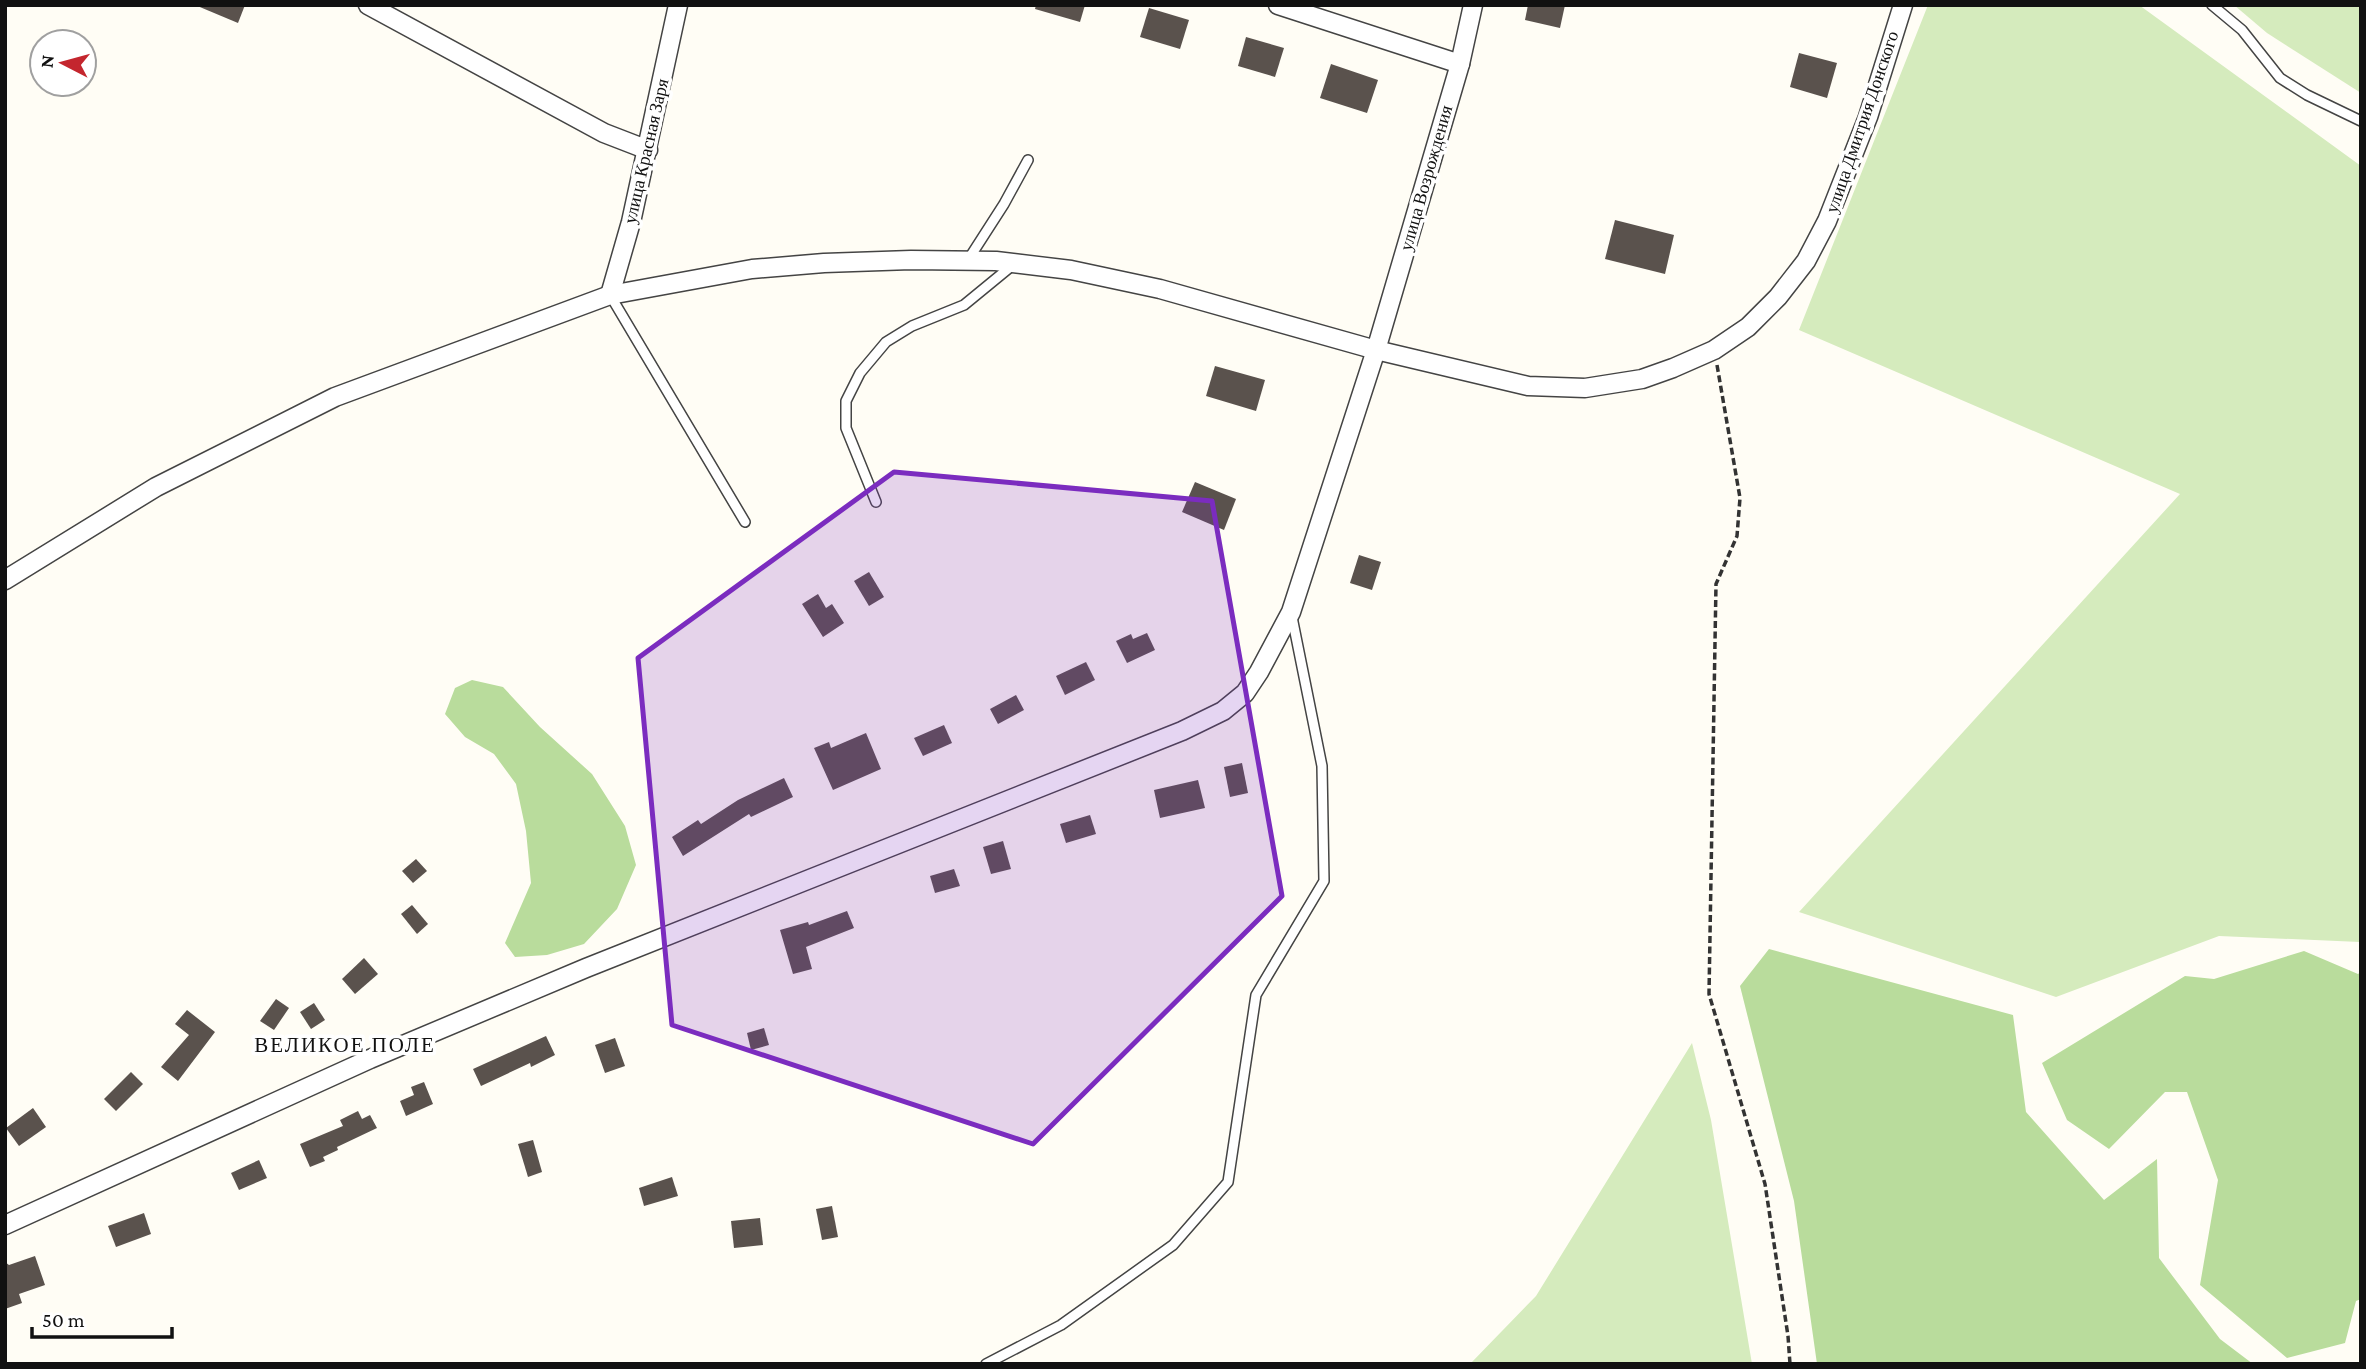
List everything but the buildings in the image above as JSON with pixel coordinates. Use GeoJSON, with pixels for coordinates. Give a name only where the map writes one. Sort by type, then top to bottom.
{"type":"FeatureCollection","features":[{"type":"Feature","properties":{"kind":"street"},"geometry":{"type":"LineString","coordinates":[[368,5],[604,132],[648,150]]}},
{"type":"Feature","properties":{"kind":"street","name":"улица Красная Заря"},"geometry":{"type":"LineString","coordinates":[[610,295],[648,150],[678,5]]}},
{"type":"Feature","properties":{"kind":"street"},"geometry":{"type":"LineString","coordinates":[[1278,5],[1460,64]]}},
{"type":"Feature","properties":{"kind":"street","name":"улица Возрождения"},"geometry":{"type":"LineString","coordinates":[[5,1225],[370,1059],[586,968],[1182,731],[1223,711],[1245,693],[1291,612],[1376,350],[1460,64],[1473,5]]}},
{"type":"Feature","properties":{"kind":"street","name":"улица Дмитрия Донского"},"geometry":{"type":"LineString","coordinates":[[5,580],[156,487],[335,397],[610,295],[752,269],[911,260],[1014,264],[1071,271],[1160,289],[1376,350],[1528,386],[1585,388],[1642,379],[1714,350],[1748,327],[1778,297],[1806,261],[1827,221],[1868,117],[1903,5]]}},
{"type":"Feature","properties":{"kind":"lane"},"geometry":{"type":"LineString","coordinates":[[2213,5],[2242,30],[2280,78],[2307,95],[2361,121]]}},
{"type":"Feature","properties":{"kind":"lane"},"geometry":{"type":"LineString","coordinates":[[968,261],[1028,160]]}},
{"type":"Feature","properties":{"kind":"lane"},"geometry":{"type":"LineString","coordinates":[[876,502],[846,428],[846,401],[860,373],[886,342],[912,326],[964,305],[1014,264]]}},
{"type":"Feature","properties":{"kind":"lane"},"geometry":{"type":"LineString","coordinates":[[610,295],[745,522]]}},
{"type":"Feature","properties":{"kind":"lane"},"geometry":{"type":"LineString","coordinates":[[986,1364],[1061,1325],[1173,1245],[1228,1182],[1256,995],[1324,881],[1322,766],[1291,612]]}},
{"type":"Feature","properties":{"kind":"path"},"geometry":{"type":"LineString","coordinates":[[1714,350],[1740,498],[1737,536],[1716,584],[1709,994],[1765,1184],[1790,1364]]}},
{"type":"Feature","properties":{"kind":"highlighted area"},"geometry":{"type":"Polygon","coordinates":[[[894,472],[1212,501],[1282,896],[1033,1144],[672,1025],[638,658],[894,472]]]}},
{"type":"Feature","properties":{"kind":"green space"},"geometry":{"type":"Polygon","coordinates":[[[1928,5],[2139,5],[2361,166],[2360,942],[2219,936],[2056,997],[1799,912],[2180,494],[1799,330],[1928,5]]]}},
{"type":"Feature","properties":{"kind":"green space"},"geometry":{"type":"Polygon","coordinates":[[[2234,5],[2361,5],[2361,93],[2267,33],[2234,5]]]}},
{"type":"Feature","properties":{"kind":"green space"},"geometry":{"type":"Polygon","coordinates":[[[472,680],[503,687],[540,727],[592,774],[625,826],[636,865],[617,909],[584,944],[547,955],[515,957],[505,943],[531,883],[526,831],[516,784],[494,754],[465,737],[445,714],[455,688],[472,680]]]}},
{"type":"Feature","properties":{"kind":"green space"},"geometry":{"type":"Polygon","coordinates":[[[1769,949],[2013,1015],[2026,1112],[2104,1200],[2157,1159],[2159,1258],[2220,1339],[2253,1364],[1817,1364],[1794,1201],[1740,986],[1769,949]]]}},
{"type":"Feature","properties":{"kind":"green space"},"geometry":{"type":"Polygon","coordinates":[[[2304,951],[2358,974],[2361,972],[2361,1299],[2356,1301],[2345,1343],[2287,1358],[2200,1285],[2218,1180],[2187,1092],[2165,1092],[2109,1149],[2067,1120],[2042,1063],[2185,976],[2214,979],[2304,951]]]}},
{"type":"Feature","properties":{"kind":"green space"},"geometry":{"type":"Polygon","coordinates":[[[1692,1043],[1711,1120],[1752,1364],[1470,1364],[1536,1296],[1692,1043]]]}},
{"type":"Feature","properties":{"kind":"district","name":"ВЕЛИКОЕ ПОЛЕ"},"geometry":{"type":"Point","coordinates":[345,1045]}}]}
